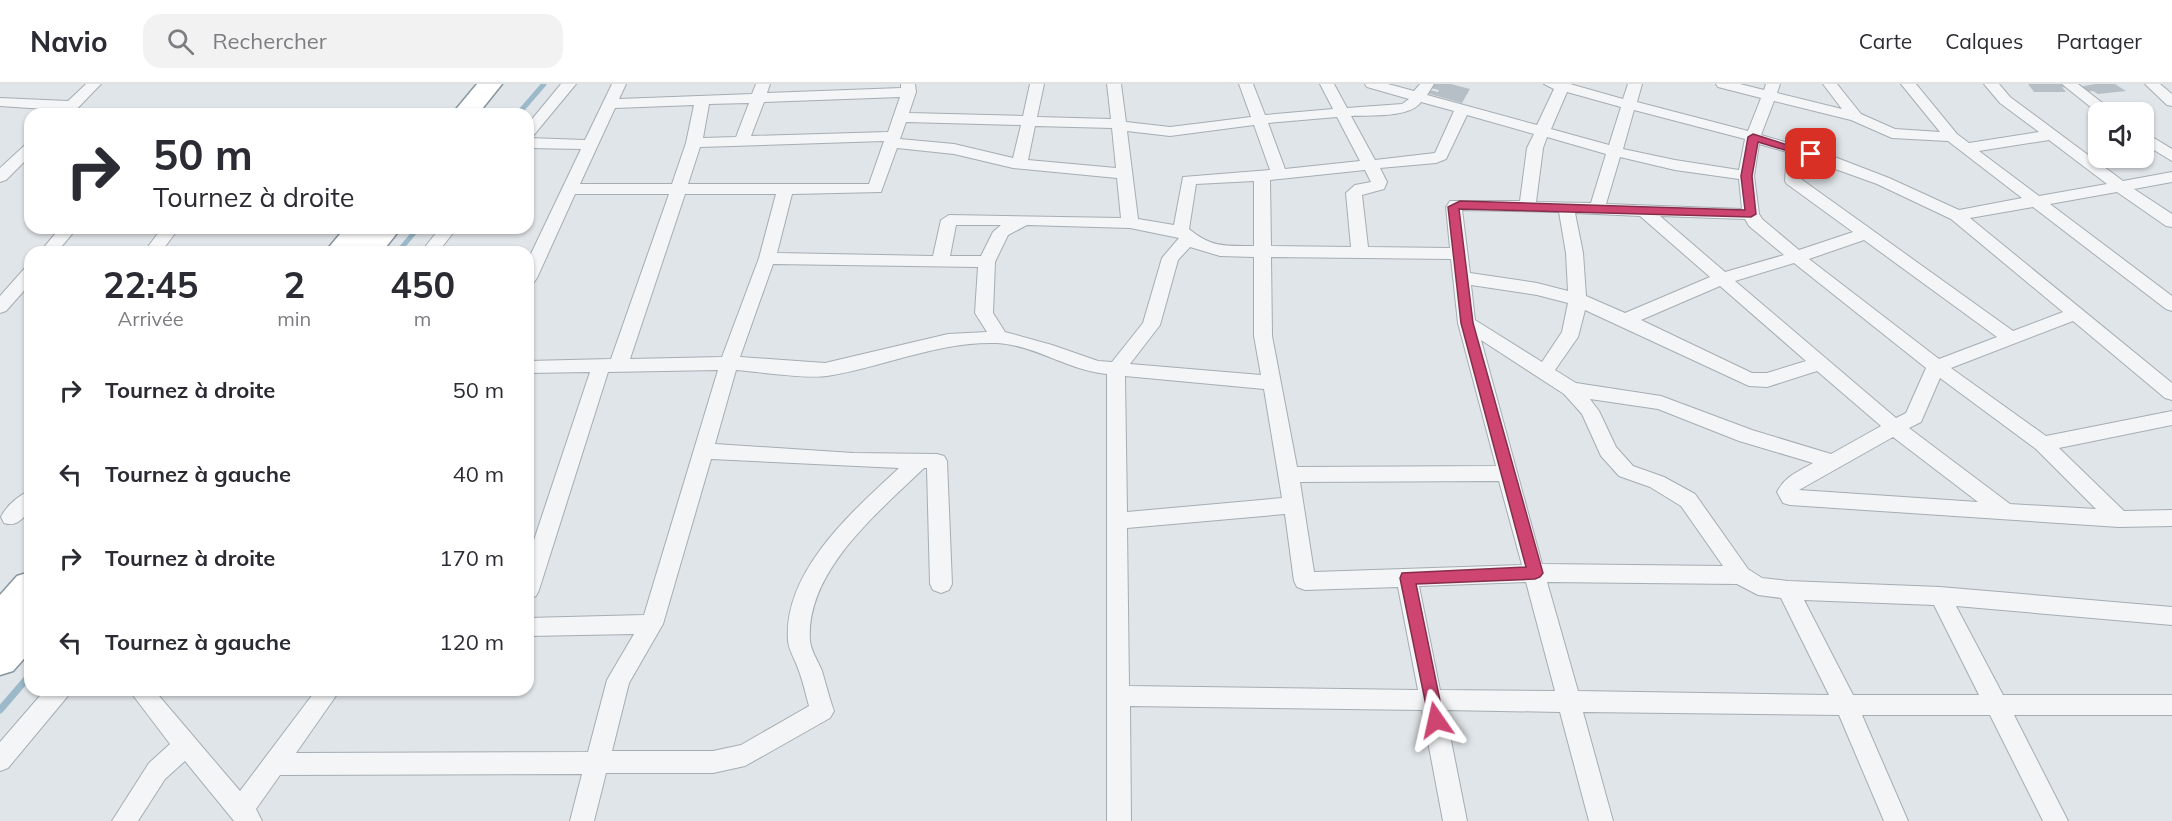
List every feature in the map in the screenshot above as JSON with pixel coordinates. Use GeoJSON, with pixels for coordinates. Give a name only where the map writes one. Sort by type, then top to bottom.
{"type":"FeatureCollection","features":[{"type":"Feature","properties":{"kind":"highway"},"geometry":{"type":"LineString","coordinates":[[470,108],[490,84]]}},
{"type":"Feature","properties":{"kind":"highway"},"geometry":{"type":"LineString","coordinates":[[493,108],[512,84]]}},
{"type":"Feature","properties":{"kind":"highway"},"geometry":{"type":"LineString","coordinates":[[344,246],[356,234]]}},
{"type":"Feature","properties":{"kind":"highway"},"geometry":{"type":"LineString","coordinates":[[371,246],[382,234]]}},
{"type":"Feature","properties":{"kind":"highway"},"geometry":{"type":"LineString","coordinates":[[0,620],[24,594]]}},
{"type":"Feature","properties":{"kind":"highway"},"geometry":{"type":"LineString","coordinates":[[0,659],[24,633]]}},
{"type":"Feature","properties":{"kind":"street"},"geometry":{"type":"LineString","coordinates":[[70,108],[94,84]]}},
{"type":"Feature","properties":{"kind":"street"},"geometry":{"type":"LineString","coordinates":[[534,126],[569,84]]}},
{"type":"Feature","properties":{"kind":"street"},"geometry":{"type":"LineString","coordinates":[[534,266],[618,84]]}},
{"type":"Feature","properties":{"kind":"street"},"geometry":{"type":"LineString","coordinates":[[742,141],[763,84]]}},
{"type":"Feature","properties":{"kind":"street"},"geometry":{"type":"LineString","coordinates":[[1020,163],[1037,84]]}},
{"type":"Feature","properties":{"kind":"street"},"geometry":{"type":"LineString","coordinates":[[1120,84],[1114,84],[1130,223]]}},
{"type":"Feature","properties":{"kind":"street"},"geometry":{"type":"LineString","coordinates":[[1246,84],[1259,120],[1270,175],[1263,252],[1263,336],[1289,475],[1305,581],[1535,573],[1741,575]]}},
{"type":"Feature","properties":{"kind":"street"},"geometry":{"type":"LineString","coordinates":[[1327,84],[1379,182],[1378,186],[1361,188],[1354,193],[1360,253]]}},
{"type":"Feature","properties":{"kind":"street"},"geometry":{"type":"LineString","coordinates":[[1372,84],[1613,151],[1674,165],[1720,170],[1746,176]]}},
{"type":"Feature","properties":{"kind":"street"},"geometry":{"type":"LineString","coordinates":[[901,117],[1118,124],[1137,131],[1157,132],[1341,112],[1405,108],[1412,105],[1426,84]]}},
{"type":"Feature","properties":{"kind":"street"},"geometry":{"type":"LineString","coordinates":[[1598,208],[1613,151],[1635,84]]}},
{"type":"Feature","properties":{"kind":"street"},"geometry":{"type":"LineString","coordinates":[[1723,84],[1770,89],[1856,117],[1892,133],[1952,137]]}},
{"type":"Feature","properties":{"kind":"street"},"geometry":{"type":"LineString","coordinates":[[1830,84],[1856,117]]}},
{"type":"Feature","properties":{"kind":"street"},"geometry":{"type":"LineString","coordinates":[[1908,84],[1952,137],[2172,305]]}},
{"type":"Feature","properties":{"kind":"street"},"geometry":{"type":"LineString","coordinates":[[1991,84],[2005,100],[2121,187],[2172,222]]}},
{"type":"Feature","properties":{"kind":"street"},"geometry":{"type":"LineString","coordinates":[[2069,84],[2093,102]]}},
{"type":"Feature","properties":{"kind":"street"},"geometry":{"type":"LineString","coordinates":[[2152,84],[2172,102]]}},
{"type":"Feature","properties":{"kind":"street"},"geometry":{"type":"LineString","coordinates":[[1527,206],[1532,185],[1535,148],[1558,85],[1753,137],[1883,181],[1957,215],[2172,393]]}},
{"type":"Feature","properties":{"kind":"street"},"geometry":{"type":"LineString","coordinates":[[571,189],[874,189],[901,117],[909,88],[756,100],[609,104]]}},
{"type":"Feature","properties":{"kind":"street"},"geometry":{"type":"LineString","coordinates":[[1770,89],[1753,137],[1746,176],[1751,214],[1755,222],[1796,258],[1935,367],[2043,444],[2119,519]]}},
{"type":"Feature","properties":{"kind":"street"},"geometry":{"type":"LineString","coordinates":[[0,102],[51,108]]}},
{"type":"Feature","properties":{"kind":"street"},"geometry":{"type":"LineString","coordinates":[[534,574],[610,366],[660,208],[677,190],[694,143],[702,102]]}},
{"type":"Feature","properties":{"kind":"street"},"geometry":{"type":"LineString","coordinates":[[1119,821],[1116,369],[1151,326],[1170,258],[1185,234],[1189,180],[1270,175],[1441,156],[1462,110]]}},
{"type":"Feature","properties":{"kind":"street"},"geometry":{"type":"LineString","coordinates":[[1966,148],[2051,135]]}},
{"type":"Feature","properties":{"kind":"street"},"geometry":{"type":"LineString","coordinates":[[694,143],[893,140],[954,149],[1020,163],[1124,174]]}},
{"type":"Feature","properties":{"kind":"street"},"geometry":{"type":"LineString","coordinates":[[534,143],[591,145]]}},
{"type":"Feature","properties":{"kind":"street"},"geometry":{"type":"LineString","coordinates":[[2154,144],[2172,156]]}},
{"type":"Feature","properties":{"kind":"street"},"geometry":{"type":"LineString","coordinates":[[1795,150],[1793,181],[2011,338]]}},
{"type":"Feature","properties":{"kind":"street"},"geometry":{"type":"LineString","coordinates":[[0,177],[24,153]]}},
{"type":"Feature","properties":{"kind":"street"},"geometry":{"type":"LineString","coordinates":[[1957,215],[2172,177]]}},
{"type":"Feature","properties":{"kind":"street"},"geometry":{"type":"LineString","coordinates":[[582,821],[618,680],[652,624],[729,363],[766,258],[786,188]]}},
{"type":"Feature","properties":{"kind":"street"},"geometry":{"type":"LineString","coordinates":[[634,190],[660,208]]}},
{"type":"Feature","properties":{"kind":"street"},"geometry":{"type":"LineString","coordinates":[[1601,821],[1467,323],[1454,207],[1456,205],[1527,206],[1751,214]]}},
{"type":"Feature","properties":{"kind":"street"},"geometry":{"type":"LineString","coordinates":[[1545,371],[1571,333],[1576,299],[1577,256],[1566,207]]}},
{"type":"Feature","properties":{"kind":"street"},"geometry":{"type":"LineString","coordinates":[[1644,211],[1895,428],[2004,511]]}},
{"type":"Feature","properties":{"kind":"street"},"geometry":{"type":"LineString","coordinates":[[940,261],[949,220],[1130,223],[1185,234],[1198,245],[1220,252],[1459,255]]}},
{"type":"Feature","properties":{"kind":"street"},"geometry":{"type":"LineString","coordinates":[[999,337],[984,313],[987,262],[1001,232],[1024,220]]}},
{"type":"Feature","properties":{"kind":"street"},"geometry":{"type":"LineString","coordinates":[[53,246],[64,234]]}},
{"type":"Feature","properties":{"kind":"street"},"geometry":{"type":"LineString","coordinates":[[157,246],[166,234]]}},
{"type":"Feature","properties":{"kind":"street"},"geometry":{"type":"LineString","coordinates":[[434,246],[444,234]]}},
{"type":"Feature","properties":{"kind":"street"},"geometry":{"type":"LineString","coordinates":[[1625,320],[1722,279],[1796,258],[1864,234]]}},
{"type":"Feature","properties":{"kind":"street"},"geometry":{"type":"LineString","coordinates":[[766,258],[987,262]]}},
{"type":"Feature","properties":{"kind":"street"},"geometry":{"type":"LineString","coordinates":[[1462,278],[1538,289],[1576,299],[1749,379],[1767,380],[1820,363]]}},
{"type":"Feature","properties":{"kind":"street"},"geometry":{"type":"LineString","coordinates":[[0,307],[24,280]]}},
{"type":"Feature","properties":{"kind":"street"},"geometry":{"type":"LineString","coordinates":[[2074,314],[1935,367],[1914,417],[1792,484],[1787,492],[1790,497],[2119,519],[2172,518]]}},
{"type":"Feature","properties":{"kind":"street"},"geometry":{"type":"LineString","coordinates":[[1467,323],[1571,389],[1590,411],[1608,451],[1626,471],[1657,482],[1688,500],[1741,575],[1758,586],[1788,590],[1940,596],[2172,616]]}},
{"type":"Feature","properties":{"kind":"street"},"geometry":{"type":"LineString","coordinates":[[534,367],[729,363],[825,370],[948,340],[999,337],[1046,349],[1097,366],[1272,383]]}},
{"type":"Feature","properties":{"kind":"street"},"geometry":{"type":"LineString","coordinates":[[1571,389],[1660,403],[1746,436],[1834,462]]}},
{"type":"Feature","properties":{"kind":"street"},"geometry":{"type":"LineString","coordinates":[[2043,444],[2172,418]]}},
{"type":"Feature","properties":{"kind":"street"},"geometry":{"type":"LineString","coordinates":[[703,452],[853,460],[937,461],[941,584]]}},
{"type":"Feature","properties":{"kind":"street"},"geometry":{"type":"LineString","coordinates":[[275,764],[713,762],[745,755],[822,711],[811,672],[799,643],[800,612],[814,576],[827,559],[848,533],[919,461]]}},
{"type":"Feature","properties":{"kind":"street"},"geometry":{"type":"LineString","coordinates":[[1289,475],[1508,473]]}},
{"type":"Feature","properties":{"kind":"street"},"geometry":{"type":"LineString","coordinates":[[11,517],[24,505]]}},
{"type":"Feature","properties":{"kind":"street"},"geometry":{"type":"LineString","coordinates":[[1117,521],[1294,505]]}},
{"type":"Feature","properties":{"kind":"street"},"geometry":{"type":"LineString","coordinates":[[1407,578],[1455,821]]}},
{"type":"Feature","properties":{"kind":"street"},"geometry":{"type":"LineString","coordinates":[[1788,590],[1846,705],[1896,821]]}},
{"type":"Feature","properties":{"kind":"street"},"geometry":{"type":"LineString","coordinates":[[1940,596],[2056,821]]}},
{"type":"Feature","properties":{"kind":"street"},"geometry":{"type":"LineString","coordinates":[[534,627],[652,624]]}},
{"type":"Feature","properties":{"kind":"street"},"geometry":{"type":"LineString","coordinates":[[0,760],[54,696]]}},
{"type":"Feature","properties":{"kind":"street"},"geometry":{"type":"LineString","coordinates":[[145,696],[245,815],[275,764],[325,696]]}},
{"type":"Feature","properties":{"kind":"street"},"geometry":{"type":"LineString","coordinates":[[1118,696],[1570,703],[2172,705]]}},
{"type":"Feature","properties":{"kind":"street"},"geometry":{"type":"LineString","coordinates":[[123,821],[157,771],[187,744]]}},
{"type":"Feature","properties":{"kind":"building"},"geometry":{"type":"Polygon","coordinates":[[[1432,84],[1451,84],[1470,89],[1462,103],[1426,93],[1429,90],[1438,92],[1439,90],[1430,88],[1432,84]]]}},
{"type":"Feature","properties":{"kind":"building"},"geometry":{"type":"Polygon","coordinates":[[[2028,84],[2065,84],[2068,88],[2062,87],[2066,92],[2034,92],[2028,84]]]}},
{"type":"Feature","properties":{"kind":"building"},"geometry":{"type":"Polygon","coordinates":[[[2115,84],[2126,91],[2098,94],[2093,91],[2086,92],[2079,87],[2115,84]]]}},
{"type":"Feature","properties":{"kind":"waterway"},"geometry":{"type":"LineString","coordinates":[[523,108],[544,84]]}},
{"type":"Feature","properties":{"kind":"waterway"},"geometry":{"type":"LineString","coordinates":[[403,246],[413,234]]}},
{"type":"Feature","properties":{"kind":"waterway"},"geometry":{"type":"LineString","coordinates":[[0,710],[24,682]]}},
{"type":"Feature","properties":{"kind":"route"},"geometry":{"type":"LineString","coordinates":[[1436,720],[1407,578],[1535,573],[1467,323],[1454,207],[1456,205],[1527,206],[1751,214],[1746,176],[1753,137],[1811,154]]}}]}
